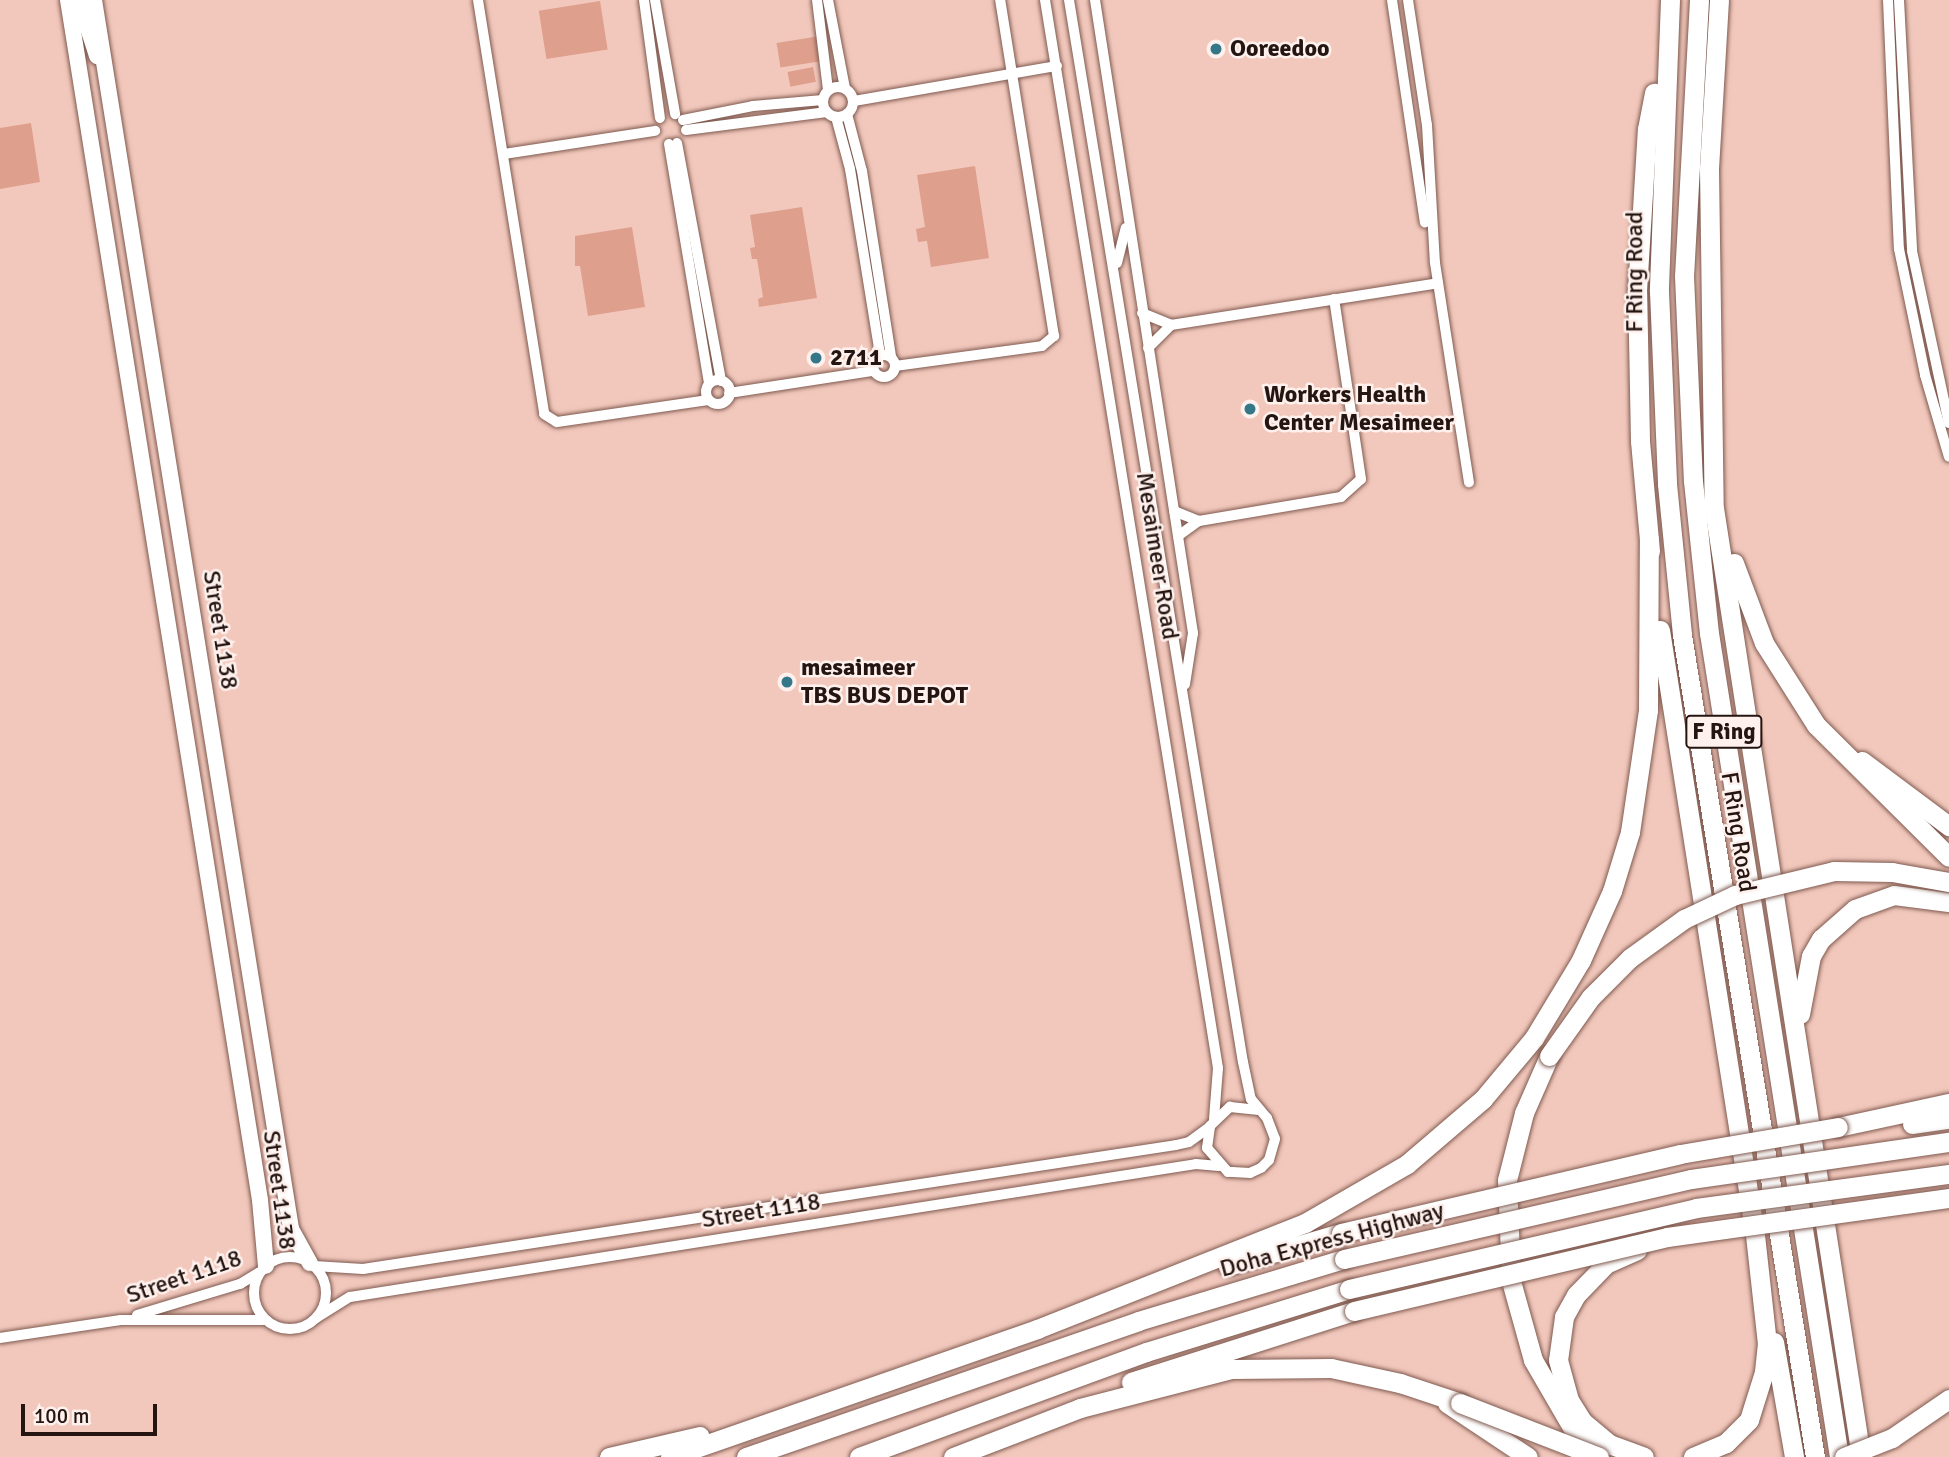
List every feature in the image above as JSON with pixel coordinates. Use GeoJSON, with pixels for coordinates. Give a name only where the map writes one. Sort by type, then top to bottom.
{"type":"FeatureCollection","features":[{"type":"Feature","properties":{"kind":"highway","name":"F Ring Road"},"geometry":{"type":"LineString","coordinates":[[1670,0],[1665,41],[1660,377],[1682,635],[1815,1457]]}},
{"type":"Feature","properties":{"kind":"highway","name":"F Ring Road"},"geometry":{"type":"LineString","coordinates":[[1699,0],[1684,276],[1693,481],[1709,632],[1842,1457]]}},
{"type":"Feature","properties":{"kind":"highway"},"geometry":{"type":"LineString","coordinates":[[1719,0],[1709,169],[1714,508],[1805,1116],[1861,1457]]}},
{"type":"Feature","properties":{"kind":"highway"},"geometry":{"type":"LineString","coordinates":[[1665,41],[1647,129],[1637,291],[1639,415],[1649,539],[1760,1265],[1794,1457]]}},
{"type":"Feature","properties":{"kind":"highway"},"geometry":{"type":"LineString","coordinates":[[1713,432],[1723,509],[1740,586],[1764,643],[1790,688],[1839,752],[1949,857]]}},
{"type":"Feature","properties":{"kind":"highway"},"geometry":{"type":"LineString","coordinates":[[670,1457],[1089,1307],[1305,1223],[1370,1189],[1445,1133],[1483,1099],[1534,1038],[1581,960],[1612,891],[1630,832],[1645,747],[1650,663],[1649,539]]}},
{"type":"Feature","properties":{"kind":"highway"},"geometry":{"type":"LineString","coordinates":[[1790,688],[1863,761],[1949,826]]}},
{"type":"Feature","properties":{"kind":"highway"},"geometry":{"type":"LineString","coordinates":[[1597,1457],[1554,1399],[1533,1360],[1511,1281],[1507,1180],[1524,1113],[1549,1056],[1591,997],[1630,958],[1684,919],[1735,895],[1835,871],[1892,872],[1949,882]]}},
{"type":"Feature","properties":{"kind":"highway"},"geometry":{"type":"LineString","coordinates":[[1805,1116],[1799,1019],[1803,978],[1821,939],[1855,909],[1877,899],[1910,894],[1949,902]]}},
{"type":"Feature","properties":{"kind":"highway"},"geometry":{"type":"LineString","coordinates":[[1089,1307],[1341,1233],[1680,1154],[1838,1127],[1949,1103]]}},
{"type":"Feature","properties":{"kind":"highway"},"geometry":{"type":"LineString","coordinates":[[1838,1127],[1864,1129],[1949,1119]]}},
{"type":"Feature","properties":{"kind":"highway","name":"Doha Express Highway"},"geometry":{"type":"LineString","coordinates":[[746,1457],[1138,1321],[1343,1259],[1690,1179],[1877,1149],[1949,1142]]}},
{"type":"Feature","properties":{"kind":"highway"},"geometry":{"type":"LineString","coordinates":[[859,1457],[1133,1356],[1349,1289],[1684,1211],[1949,1174]]}},
{"type":"Feature","properties":{"kind":"highway"},"geometry":{"type":"LineString","coordinates":[[953,1457],[1080,1408],[1134,1380],[1354,1311],[1710,1230],[1949,1198]]}},
{"type":"Feature","properties":{"kind":"highway"},"geometry":{"type":"LineString","coordinates":[[1644,1457],[1609,1444],[1576,1413],[1560,1375],[1559,1345],[1564,1317],[1585,1282],[1620,1256],[1710,1230]]}},
{"type":"Feature","properties":{"kind":"highway"},"geometry":{"type":"LineString","coordinates":[[1693,1457],[1736,1435],[1749,1420],[1759,1391],[1767,1343],[1760,1265]]}},
{"type":"Feature","properties":{"kind":"highway"},"geometry":{"type":"LineString","coordinates":[[1080,1408],[1231,1369],[1304,1366],[1365,1374],[1431,1393],[1597,1457]]}},
{"type":"Feature","properties":{"kind":"highway"},"geometry":{"type":"LineString","coordinates":[[1431,1393],[1528,1457]]}},
{"type":"Feature","properties":{"kind":"highway"},"geometry":{"type":"LineString","coordinates":[[1842,1457],[1892,1438],[1949,1399]]}},
{"type":"Feature","properties":{"kind":"highway"},"geometry":{"type":"LineString","coordinates":[[609,1457],[790,1416]]}},
{"type":"Feature","properties":{"kind":"street","name":"Street 1138"},"geometry":{"type":"LineString","coordinates":[[68,0],[258,1186],[263,1269]]}},
{"type":"Feature","properties":{"kind":"street"},"geometry":{"type":"LineString","coordinates":[[79,0],[92,46],[107,74]]}},
{"type":"Feature","properties":{"kind":"street","name":"Street 1138"},"geometry":{"type":"LineString","coordinates":[[94,0],[291,1229],[312,1264]]}},
{"type":"Feature","properties":{"kind":"street"},"geometry":{"type":"LineString","coordinates":[[478,0],[544,414],[556,422],[708,400],[719,404],[730,393],[873,371],[886,377],[889,359],[862,171],[837,114],[825,95],[817,0]]}},
{"type":"Feature","properties":{"kind":"street"},"geometry":{"type":"LineString","coordinates":[[644,0],[660,118],[655,131]]}},
{"type":"Feature","properties":{"kind":"street"},"geometry":{"type":"LineString","coordinates":[[655,0],[681,121],[673,144],[709,384],[708,400]]}},
{"type":"Feature","properties":{"kind":"street"},"geometry":{"type":"LineString","coordinates":[[828,0],[845,88],[854,101]]}},
{"type":"Feature","properties":{"kind":"street"},"geometry":{"type":"LineString","coordinates":[[873,371],[873,362],[1042,346],[1054,336],[1000,0]]}},
{"type":"Feature","properties":{"kind":"street","name":"Mesaimeer Road"},"geometry":{"type":"LineString","coordinates":[[1045,0],[1218,1068],[1212,1123]]}},
{"type":"Feature","properties":{"kind":"street","name":"Mesaimeer Road"},"geometry":{"type":"LineString","coordinates":[[1069,0],[1184,687],[1243,1062],[1251,1099],[1259,1110]]}},
{"type":"Feature","properties":{"kind":"street"},"geometry":{"type":"LineString","coordinates":[[1095,0],[1127,223],[1194,642],[1184,687]]}},
{"type":"Feature","properties":{"kind":"street"},"geometry":{"type":"LineString","coordinates":[[1392,0],[1469,482]]}},
{"type":"Feature","properties":{"kind":"street"},"geometry":{"type":"LineString","coordinates":[[1408,0],[1425,108],[1435,263]]}},
{"type":"Feature","properties":{"kind":"street"},"geometry":{"type":"LineString","coordinates":[[1888,0],[1899,249],[1925,375],[1949,457]]}},
{"type":"Feature","properties":{"kind":"street"},"geometry":{"type":"LineString","coordinates":[[1899,0],[1912,251],[1949,423]]}},
{"type":"Feature","properties":{"kind":"street"},"geometry":{"type":"LineString","coordinates":[[660,118],[681,121],[837,114],[854,101],[1057,66]]}},
{"type":"Feature","properties":{"kind":"street"},"geometry":{"type":"LineString","coordinates":[[681,121],[752,106],[825,95],[845,88]]}},
{"type":"Feature","properties":{"kind":"street"},"geometry":{"type":"LineString","coordinates":[[504,154],[655,131],[673,144],[722,381],[730,393]]}},
{"type":"Feature","properties":{"kind":"street"},"geometry":{"type":"LineString","coordinates":[[1115,269],[1127,223]]}},
{"type":"Feature","properties":{"kind":"street"},"geometry":{"type":"LineString","coordinates":[[1142,313],[1171,325],[1438,283]]}},
{"type":"Feature","properties":{"kind":"street"},"geometry":{"type":"LineString","coordinates":[[1178,536],[1199,521],[1341,497],[1361,479],[1334,299]]}},
{"type":"Feature","properties":{"kind":"street"},"geometry":{"type":"LineString","coordinates":[[1147,348],[1171,325]]}},
{"type":"Feature","properties":{"kind":"street"},"geometry":{"type":"LineString","coordinates":[[1130,359],[1154,391]]}},
{"type":"Feature","properties":{"kind":"street"},"geometry":{"type":"LineString","coordinates":[[709,384],[722,381]]}},
{"type":"Feature","properties":{"kind":"street"},"geometry":{"type":"LineString","coordinates":[[1174,511],[1199,521]]}},
{"type":"Feature","properties":{"kind":"street"},"geometry":{"type":"LineString","coordinates":[[1240,1105],[1259,1110],[1267,1118],[1275,1139],[1269,1160],[1250,1173],[1228,1172],[1219,1166],[1208,1148],[1212,1123],[1240,1105]]}},
{"type":"Feature","properties":{"kind":"street","name":"Street 1118"},"geometry":{"type":"LineString","coordinates":[[312,1264],[363,1269],[1176,1145],[1201,1136],[1212,1123]]}},
{"type":"Feature","properties":{"kind":"street","name":"Street 1118"},"geometry":{"type":"LineString","coordinates":[[316,1318],[350,1297],[1173,1168],[1219,1166]]}},
{"type":"Feature","properties":{"kind":"street"},"geometry":{"type":"LineString","coordinates":[[287,1257],[312,1264],[326,1289],[316,1318],[307,1325],[285,1329],[265,1320],[255,1302],[263,1269],[287,1257]]}},
{"type":"Feature","properties":{"kind":"street","name":"Street 1118"},"geometry":{"type":"LineString","coordinates":[[0,1338],[121,1320],[216,1292],[263,1269]]}},
{"type":"Feature","properties":{"kind":"street","name":"Street 1118"},"geometry":{"type":"LineString","coordinates":[[121,1320],[265,1320]]}},
{"type":"Feature","properties":{"kind":"shaded area"},"geometry":{"type":"Polygon","coordinates":[[[600,1],[608,49],[546,59],[539,11],[600,1]]]}},
{"type":"Feature","properties":{"kind":"shaded area"},"geometry":{"type":"Polygon","coordinates":[[[820,36],[824,61],[780,68],[777,43],[820,36]]]}},
{"type":"Feature","properties":{"kind":"shaded area"},"geometry":{"type":"Polygon","coordinates":[[[813,67],[816,82],[790,87],[787,72],[813,67]]]}},
{"type":"Feature","properties":{"kind":"shaded area"},"geometry":{"type":"Polygon","coordinates":[[[31,123],[40,182],[0,189],[0,128],[31,123]]]}},
{"type":"Feature","properties":{"kind":"shaded area"},"geometry":{"type":"Polygon","coordinates":[[[975,166],[989,258],[931,267],[927,241],[918,242],[916,229],[925,227],[917,175],[975,166]]]}},
{"type":"Feature","properties":{"kind":"shaded area"},"geometry":{"type":"Polygon","coordinates":[[[802,207],[817,298],[759,307],[758,299],[763,297],[757,259],[752,259],[750,248],[755,247],[750,215],[802,207]]]}},
{"type":"Feature","properties":{"kind":"shaded area"},"geometry":{"type":"Polygon","coordinates":[[[632,227],[645,307],[588,316],[580,266],[575,266],[575,236],[632,227]]]}},
{"type":"Feature","properties":{"kind":"place","name":"Ooreedoo"},"geometry":{"type":"Point","coordinates":[1216,49]}},
{"type":"Feature","properties":{"kind":"place","name":"2711"},"geometry":{"type":"Point","coordinates":[816,358]}},
{"type":"Feature","properties":{"kind":"place","name":"Workers Health Center Mesaimeer"},"geometry":{"type":"Point","coordinates":[1250,409]}},
{"type":"Feature","properties":{"kind":"place","name":"mesaimeer TBS BUS DEPOT"},"geometry":{"type":"Point","coordinates":[787,682]}}]}
